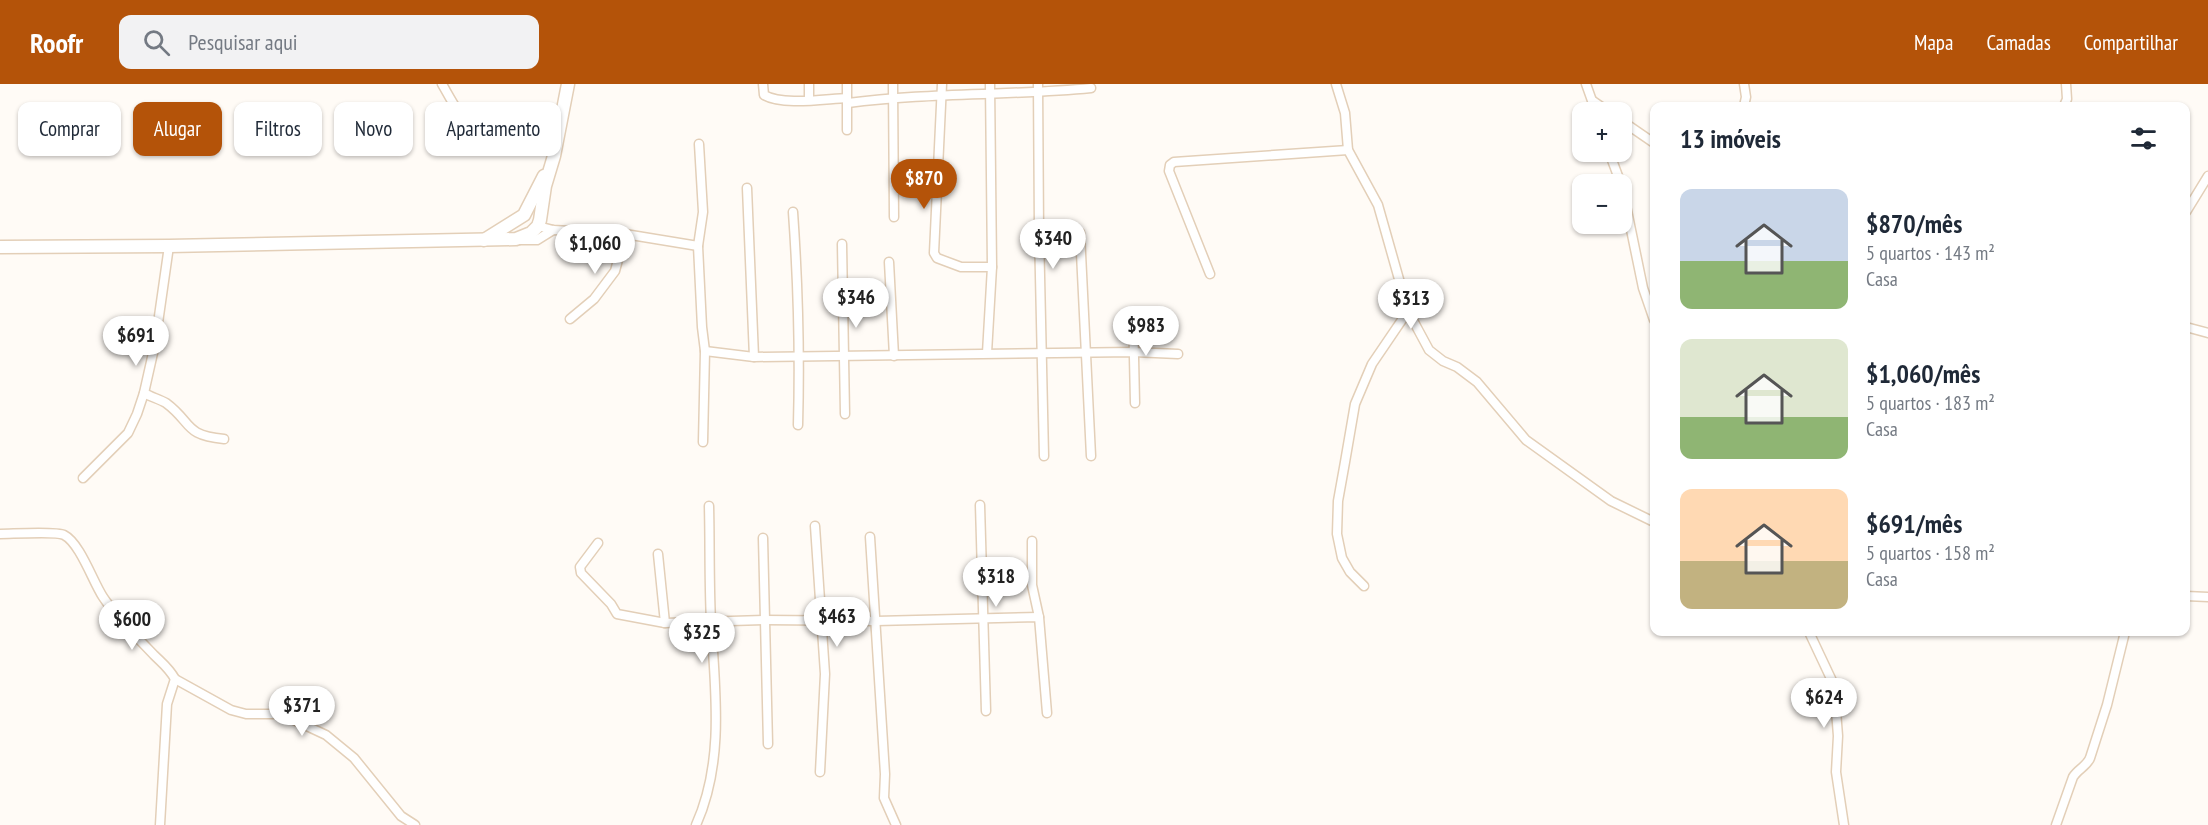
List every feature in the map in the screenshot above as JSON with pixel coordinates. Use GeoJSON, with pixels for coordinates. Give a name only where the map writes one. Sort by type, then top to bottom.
{"type":"FeatureCollection","features":[{"type":"Feature","properties":{"kind":"street"},"geometry":{"type":"LineString","coordinates":[[442,84],[454,102]]}},
{"type":"Feature","properties":{"kind":"street"},"geometry":{"type":"LineString","coordinates":[[561,122],[568,84]]}},
{"type":"Feature","properties":{"kind":"street"},"geometry":{"type":"LineString","coordinates":[[763,84],[764,94],[771,99],[809,100],[943,96],[990,88],[1091,88]]}},
{"type":"Feature","properties":{"kind":"street"},"geometry":{"type":"LineString","coordinates":[[809,84],[809,100]]}},
{"type":"Feature","properties":{"kind":"street"},"geometry":{"type":"LineString","coordinates":[[847,84],[847,130]]}},
{"type":"Feature","properties":{"kind":"street"},"geometry":{"type":"LineString","coordinates":[[893,84],[894,217]]}},
{"type":"Feature","properties":{"kind":"street"},"geometry":{"type":"LineString","coordinates":[[942,84],[934,254],[937,258],[961,267],[992,267]]}},
{"type":"Feature","properties":{"kind":"street"},"geometry":{"type":"LineString","coordinates":[[1336,84],[1345,112],[1347,150],[1378,205],[1408,311],[1429,350],[1477,382],[1526,440],[1611,501],[1650,520]]}},
{"type":"Feature","properties":{"kind":"street"},"geometry":{"type":"LineString","coordinates":[[1586,84],[1596,102]]}},
{"type":"Feature","properties":{"kind":"street"},"geometry":{"type":"LineString","coordinates":[[1744,84],[1744,102]]}},
{"type":"Feature","properties":{"kind":"street"},"geometry":{"type":"LineString","coordinates":[[2066,84],[2066,102]]}},
{"type":"Feature","properties":{"kind":"street"},"geometry":{"type":"LineString","coordinates":[[987,353],[992,267],[990,88]]}},
{"type":"Feature","properties":{"kind":"street"},"geometry":{"type":"LineString","coordinates":[[1038,88],[1044,456]]}},
{"type":"Feature","properties":{"kind":"street"},"geometry":{"type":"LineString","coordinates":[[1632,128],[1650,140]]}},
{"type":"Feature","properties":{"kind":"street"},"geometry":{"type":"LineString","coordinates":[[699,144],[703,212],[698,246],[705,351],[703,442]]}},
{"type":"Feature","properties":{"kind":"street"},"geometry":{"type":"LineString","coordinates":[[1210,274],[1169,171],[1170,165],[1174,162],[1347,150]]}},
{"type":"Feature","properties":{"kind":"street"},"geometry":{"type":"LineString","coordinates":[[516,239],[531,233],[538,226],[545,186],[554,156]]}},
{"type":"Feature","properties":{"kind":"street"},"geometry":{"type":"LineString","coordinates":[[482,241],[524,214],[554,156]]}},
{"type":"Feature","properties":{"kind":"street"},"geometry":{"type":"LineString","coordinates":[[2190,205],[2208,176]]}},
{"type":"Feature","properties":{"kind":"street"},"geometry":{"type":"LineString","coordinates":[[747,188],[754,357]]}},
{"type":"Feature","properties":{"kind":"street"},"geometry":{"type":"LineString","coordinates":[[793,212],[800,356],[798,425]]}},
{"type":"Feature","properties":{"kind":"street"},"geometry":{"type":"LineString","coordinates":[[538,226],[553,230],[625,234],[698,246]]}},
{"type":"Feature","properties":{"kind":"street"},"geometry":{"type":"LineString","coordinates":[[0,247],[537,240],[553,230]]}},
{"type":"Feature","properties":{"kind":"street"},"geometry":{"type":"LineString","coordinates":[[1039,231],[1080,233],[1091,456]]}},
{"type":"Feature","properties":{"kind":"street"},"geometry":{"type":"LineString","coordinates":[[570,319],[594,299],[615,271],[625,234]]}},
{"type":"Feature","properties":{"kind":"street"},"geometry":{"type":"LineString","coordinates":[[1631,234],[1643,288],[1650,308]]}},
{"type":"Feature","properties":{"kind":"street"},"geometry":{"type":"LineString","coordinates":[[842,244],[845,414]]}},
{"type":"Feature","properties":{"kind":"street"},"geometry":{"type":"LineString","coordinates":[[83,478],[129,433],[144,393],[169,246]]}},
{"type":"Feature","properties":{"kind":"street"},"geometry":{"type":"LineString","coordinates":[[889,262],[894,356]]}},
{"type":"Feature","properties":{"kind":"street"},"geometry":{"type":"LineString","coordinates":[[1364,586],[1350,572],[1342,558],[1338,534],[1338,501],[1355,404],[1372,364],[1408,311]]}},
{"type":"Feature","properties":{"kind":"street"},"geometry":{"type":"LineString","coordinates":[[1133,312],[1135,403]]}},
{"type":"Feature","properties":{"kind":"street"},"geometry":{"type":"LineString","coordinates":[[2190,328],[2208,333]]}},
{"type":"Feature","properties":{"kind":"street"},"geometry":{"type":"LineString","coordinates":[[705,351],[754,357],[1086,352],[1178,354]]}},
{"type":"Feature","properties":{"kind":"street"},"geometry":{"type":"LineString","coordinates":[[144,393],[167,404],[196,434],[224,439]]}},
{"type":"Feature","properties":{"kind":"street"},"geometry":{"type":"LineString","coordinates":[[980,505],[986,711]]}},
{"type":"Feature","properties":{"kind":"street"},"geometry":{"type":"LineString","coordinates":[[696,825],[707,798],[714,755],[716,671],[711,621],[709,506]]}},
{"type":"Feature","properties":{"kind":"street"},"geometry":{"type":"LineString","coordinates":[[815,526],[825,674],[820,771]]}},
{"type":"Feature","properties":{"kind":"street"},"geometry":{"type":"LineString","coordinates":[[0,534],[63,534],[72,542],[115,614],[169,668],[175,679],[231,710],[246,714],[281,714],[326,735],[354,758],[401,816],[415,825]]}},
{"type":"Feature","properties":{"kind":"street"},"geometry":{"type":"LineString","coordinates":[[870,537],[885,774],[884,798],[896,825]]}},
{"type":"Feature","properties":{"kind":"street"},"geometry":{"type":"LineString","coordinates":[[763,538],[768,744]]}},
{"type":"Feature","properties":{"kind":"street"},"geometry":{"type":"LineString","coordinates":[[1032,541],[1032,585],[1039,617],[1047,713]]}},
{"type":"Feature","properties":{"kind":"street"},"geometry":{"type":"LineString","coordinates":[[598,543],[580,567],[581,573],[611,604],[617,614],[665,623],[1039,617]]}},
{"type":"Feature","properties":{"kind":"street"},"geometry":{"type":"LineString","coordinates":[[658,554],[665,623]]}},
{"type":"Feature","properties":{"kind":"street"},"geometry":{"type":"LineString","coordinates":[[2190,596],[2208,597]]}},
{"type":"Feature","properties":{"kind":"street"},"geometry":{"type":"LineString","coordinates":[[1811,636],[1834,685],[1838,736],[1836,772],[1844,825]]}},
{"type":"Feature","properties":{"kind":"street"},"geometry":{"type":"LineString","coordinates":[[2056,825],[2076,771],[2088,764],[2091,758],[2124,636]]}},
{"type":"Feature","properties":{"kind":"street"},"geometry":{"type":"LineString","coordinates":[[160,825],[167,704],[175,679]]}}]}
